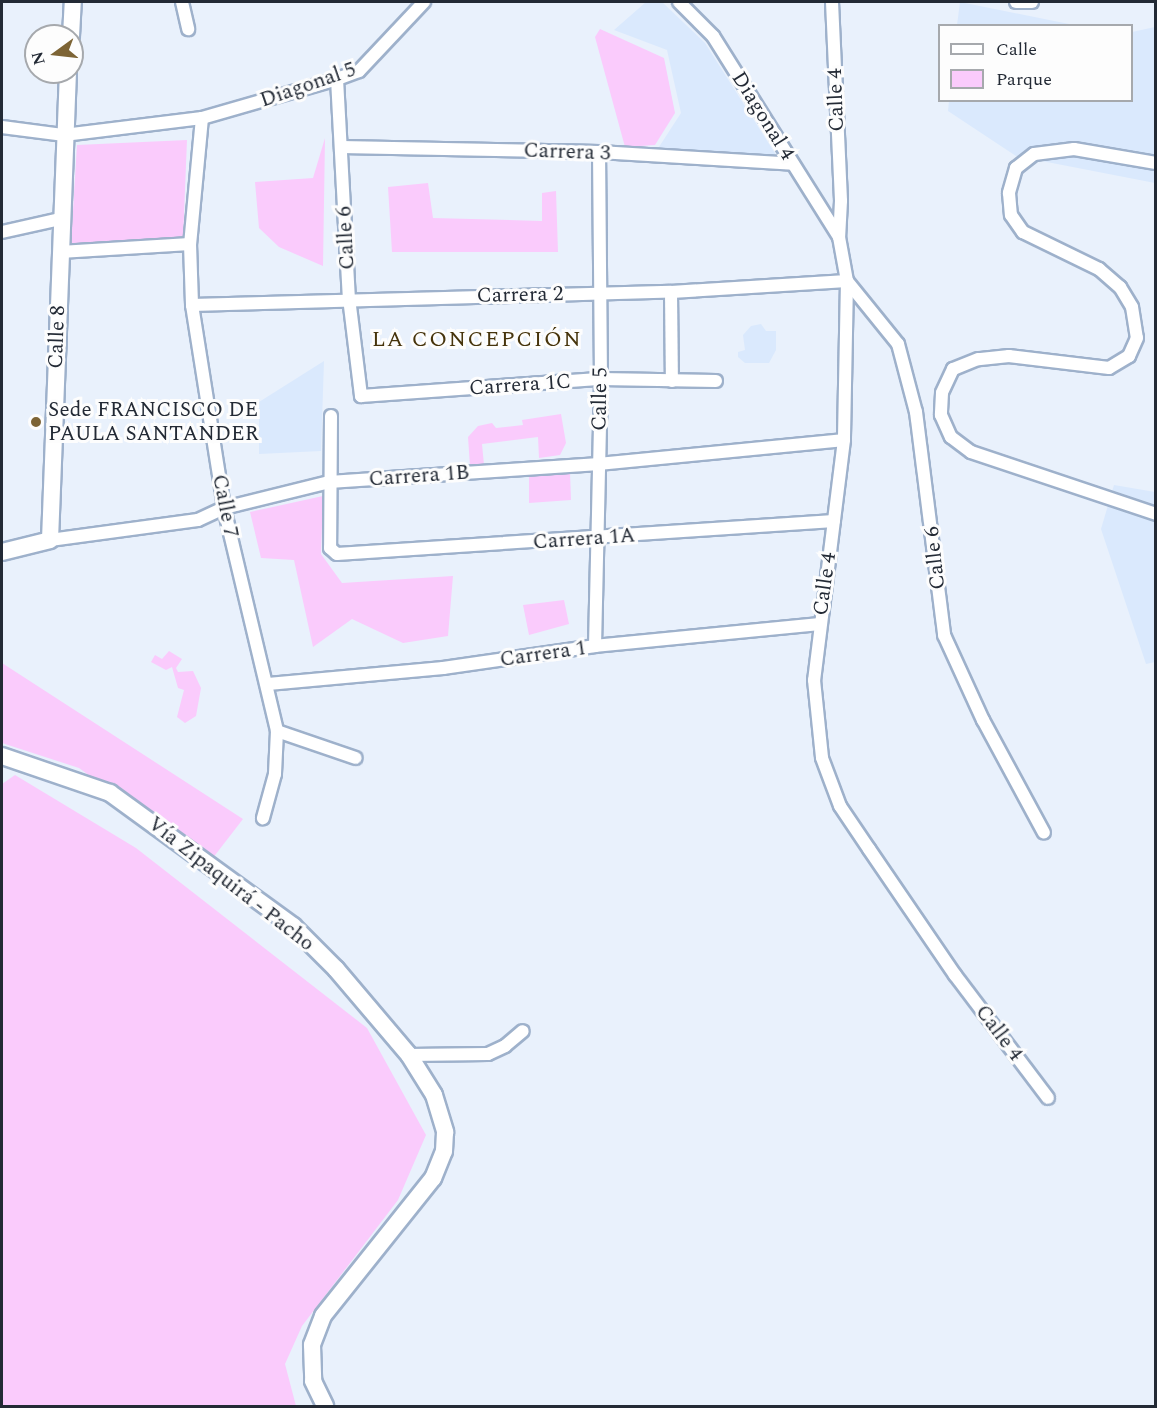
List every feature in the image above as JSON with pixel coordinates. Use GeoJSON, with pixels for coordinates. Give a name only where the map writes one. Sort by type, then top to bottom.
{"type":"FeatureCollection","features":[{"type":"Feature","properties":{"kind":"main road"},"geometry":{"type":"LineString","coordinates":[[71,24],[73,2]]}},
{"type":"Feature","properties":{"kind":"main road","name":"Calle 8"},"geometry":{"type":"LineString","coordinates":[[50,540],[60,219],[67,84]]}},
{"type":"Feature","properties":{"kind":"main road","name":"Carrera 1B"},"geometry":{"type":"LineString","coordinates":[[2,552],[50,540]]}},
{"type":"Feature","properties":{"kind":"main road","name":"Vía Zipaquirá - Pacho"},"geometry":{"type":"LineString","coordinates":[[2,756],[110,793],[293,926],[336,969],[409,1055],[443,1116],[444,1151],[434,1178],[398,1227],[323,1316],[310,1360],[313,1381],[325,1407]]}},
{"type":"Feature","properties":{"kind":"street"},"geometry":{"type":"LineString","coordinates":[[183,2],[188,29]]}},
{"type":"Feature","properties":{"kind":"street","name":"Diagonal 5"},"geometry":{"type":"LineString","coordinates":[[202,118],[359,71],[424,2]]}},
{"type":"Feature","properties":{"kind":"street","name":"Diagonal 4"},"geometry":{"type":"LineString","coordinates":[[679,2],[713,36],[838,237]]}},
{"type":"Feature","properties":{"kind":"street","name":"Calle 4"},"geometry":{"type":"LineString","coordinates":[[832,2],[841,201],[838,237],[847,281],[844,440],[819,624],[816,722],[833,790],[955,975],[1048,1098]]}},
{"type":"Feature","properties":{"kind":"street"},"geometry":{"type":"LineString","coordinates":[[1016,2],[1032,2]]}},
{"type":"Feature","properties":{"kind":"street","name":"Calle 6"},"geometry":{"type":"LineString","coordinates":[[338,79],[350,298],[360,396]]}},
{"type":"Feature","properties":{"kind":"street"},"geometry":{"type":"LineString","coordinates":[[2,127],[64,135],[202,118]]}},
{"type":"Feature","properties":{"kind":"street","name":"Calle 7"},"geometry":{"type":"LineString","coordinates":[[202,118],[190,244],[192,305],[224,508],[268,684],[277,731],[275,774],[263,818]]}},
{"type":"Feature","properties":{"kind":"street","name":"Carrera 3"},"geometry":{"type":"LineString","coordinates":[[341,147],[599,152],[793,164]]}},
{"type":"Feature","properties":{"kind":"street"},"geometry":{"type":"LineString","coordinates":[[1155,163],[1074,149],[1034,154],[1016,168],[1009,192],[1011,215],[1023,232],[1099,269],[1120,287],[1132,307],[1137,338],[1129,356],[1109,368],[1009,356],[978,359],[953,369],[942,393],[941,415],[951,437],[971,452],[1155,514]]}},
{"type":"Feature","properties":{"kind":"street","name":"Calle 5"},"geometry":{"type":"LineString","coordinates":[[595,646],[601,379],[599,152]]}},
{"type":"Feature","properties":{"kind":"street"},"geometry":{"type":"LineString","coordinates":[[2,232],[60,219]]}},
{"type":"Feature","properties":{"kind":"street"},"geometry":{"type":"LineString","coordinates":[[60,252],[190,244]]}},
{"type":"Feature","properties":{"kind":"street","name":"Calle 6"},"geometry":{"type":"LineString","coordinates":[[847,281],[898,344],[916,412],[944,635],[983,720],[1044,832]]}},
{"type":"Feature","properties":{"kind":"street","name":"Carrera 2"},"geometry":{"type":"LineString","coordinates":[[192,305],[350,298],[671,292],[847,281]]}},
{"type":"Feature","properties":{"kind":"street"},"geometry":{"type":"LineString","coordinates":[[671,292],[672,381]]}},
{"type":"Feature","properties":{"kind":"street","name":"Carrera 1C"},"geometry":{"type":"LineString","coordinates":[[360,396],[601,379],[716,381]]}},
{"type":"Feature","properties":{"kind":"street"},"geometry":{"type":"LineString","coordinates":[[329,482],[331,416]]}},
{"type":"Feature","properties":{"kind":"street","name":"Carrera 1B"},"geometry":{"type":"LineString","coordinates":[[50,540],[198,520],[224,508],[329,482],[599,464],[844,440]]}},
{"type":"Feature","properties":{"kind":"street","name":"Carrera 1A"},"geometry":{"type":"LineString","coordinates":[[329,482],[330,548],[333,552],[598,539],[834,521]]}},
{"type":"Feature","properties":{"kind":"street","name":"Carrera 1"},"geometry":{"type":"LineString","coordinates":[[268,684],[443,668],[595,646],[819,624]]}},
{"type":"Feature","properties":{"kind":"street"},"geometry":{"type":"LineString","coordinates":[[277,731],[356,758]]}},
{"type":"Feature","properties":{"kind":"street"},"geometry":{"type":"LineString","coordinates":[[409,1055],[488,1054],[505,1046],[523,1031]]}},
{"type":"Feature","properties":{"kind":"shaded area"},"geometry":{"type":"Polygon","coordinates":[[[646,2],[662,2],[705,43],[778,158],[657,150],[681,113],[667,50],[614,30],[646,2]]]}},
{"type":"Feature","properties":{"kind":"shaded area"},"geometry":{"type":"Polygon","coordinates":[[[960,2],[1069,24],[957,24],[960,2]]]}},
{"type":"Feature","properties":{"kind":"shaded area"},"geometry":{"type":"Polygon","coordinates":[[[1155,27],[1155,183],[1016,156],[948,111],[949,102],[1133,102],[1133,32],[1155,27]]]}},
{"type":"Feature","properties":{"kind":"shaded area"},"geometry":{"type":"Polygon","coordinates":[[[761,324],[766,331],[776,331],[776,350],[769,363],[745,363],[738,357],[738,352],[745,350],[743,335],[751,326],[761,324]]]}},
{"type":"Feature","properties":{"kind":"shaded area"},"geometry":{"type":"Polygon","coordinates":[[[324,361],[321,451],[259,454],[259,402],[324,361]]]}},
{"type":"Feature","properties":{"kind":"shaded area"},"geometry":{"type":"Polygon","coordinates":[[[1114,485],[1155,492],[1155,662],[1146,664],[1101,529],[1114,485]]]}},
{"type":"Feature","properties":{"kind":"green space"},"geometry":{"type":"Polygon","coordinates":[[[600,29],[664,58],[675,113],[655,145],[625,147],[595,37],[600,29]]]}},
{"type":"Feature","properties":{"kind":"green space"},"geometry":{"type":"Polygon","coordinates":[[[325,138],[323,266],[279,247],[259,228],[255,182],[313,178],[325,138]]]}},
{"type":"Feature","properties":{"kind":"green space"},"geometry":{"type":"Polygon","coordinates":[[[187,140],[183,239],[71,244],[77,145],[187,140]]]}},
{"type":"Feature","properties":{"kind":"green space"},"geometry":{"type":"Polygon","coordinates":[[[428,183],[433,218],[542,221],[542,193],[556,191],[558,252],[392,252],[388,187],[428,183]]]}},
{"type":"Feature","properties":{"kind":"green space"},"geometry":{"type":"Polygon","coordinates":[[[561,414],[566,443],[560,455],[539,458],[538,437],[482,444],[484,465],[470,466],[468,437],[478,426],[492,423],[496,428],[523,425],[522,420],[561,414]]]}},
{"type":"Feature","properties":{"kind":"green space"},"geometry":{"type":"Polygon","coordinates":[[[529,472],[570,472],[571,500],[529,503],[529,472]]]}},
{"type":"Feature","properties":{"kind":"green space"},"geometry":{"type":"Polygon","coordinates":[[[323,496],[321,554],[342,583],[453,576],[448,636],[403,643],[352,619],[313,647],[294,560],[261,558],[250,512],[323,496]]]}},
{"type":"Feature","properties":{"kind":"green space"},"geometry":{"type":"Polygon","coordinates":[[[564,600],[569,624],[529,635],[523,605],[564,600]]]}},
{"type":"Feature","properties":{"kind":"green space"},"geometry":{"type":"Polygon","coordinates":[[[169,651],[182,659],[176,668],[178,672],[193,671],[201,688],[196,716],[185,723],[177,717],[184,690],[178,688],[172,667],[166,670],[151,662],[155,655],[162,659],[169,651]]]}},
{"type":"Feature","properties":{"kind":"green space"},"geometry":{"type":"Polygon","coordinates":[[[2,663],[243,819],[209,863],[79,768],[2,743],[2,663]]]}},
{"type":"Feature","properties":{"kind":"green space"},"geometry":{"type":"Polygon","coordinates":[[[15,775],[136,848],[367,1028],[426,1135],[398,1200],[302,1326],[285,1364],[296,1406],[2,1406],[2,784],[15,775]]]}},
{"type":"Feature","properties":{"kind":"place","name":"Sede FRANCISCO DE PAULA SANTANDER"},"geometry":{"type":"Point","coordinates":[36,422]}},
{"type":"Feature","properties":{"kind":"district","name":"LA CONCEPCIÓN"},"geometry":{"type":"Point","coordinates":[477,340]}}]}
